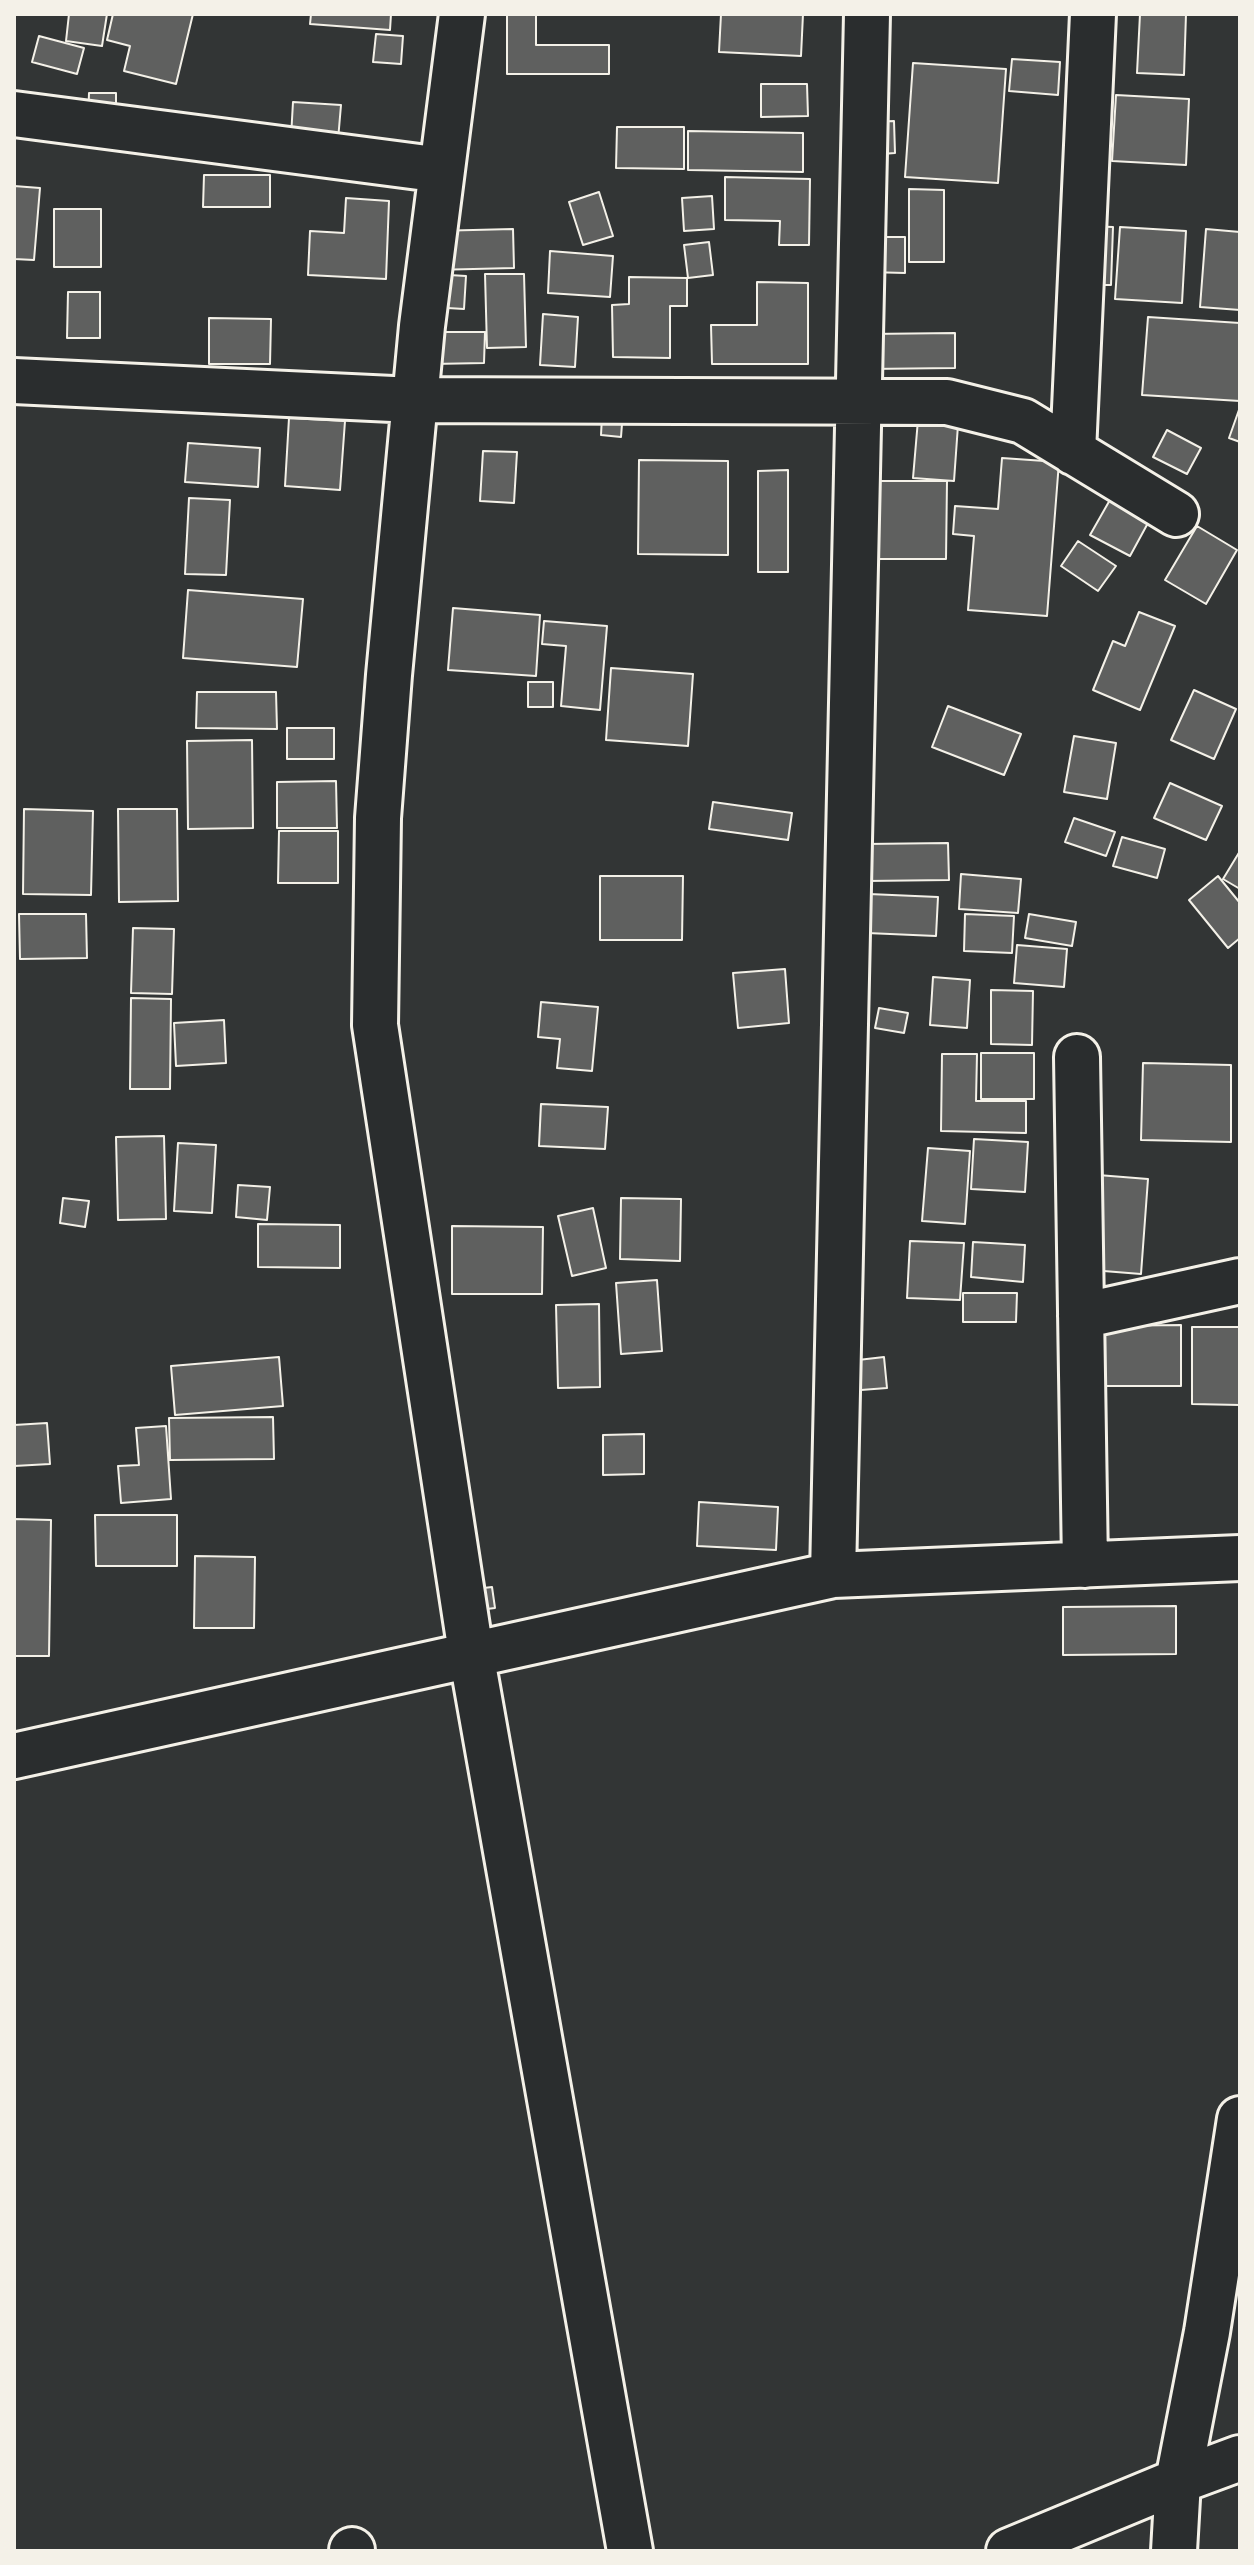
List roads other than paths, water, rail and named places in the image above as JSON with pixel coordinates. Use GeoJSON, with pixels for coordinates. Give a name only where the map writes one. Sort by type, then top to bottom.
{"type":"FeatureCollection","features":[{"type":"Feature","properties":{"kind":"street"},"geometry":{"type":"LineString","coordinates":[[462,14],[414,400],[378,818],[375,1025],[471,1653],[630,2551]]}},
{"type":"Feature","properties":{"kind":"street"},"geometry":{"type":"LineString","coordinates":[[833,1575],[867,14]]}},
{"type":"Feature","properties":{"kind":"street"},"geometry":{"type":"LineString","coordinates":[[1073,452],[1093,14]]}},
{"type":"Feature","properties":{"kind":"street"},"geometry":{"type":"LineString","coordinates":[[14,114],[442,170]]}},
{"type":"Feature","properties":{"kind":"street"},"geometry":{"type":"LineString","coordinates":[[14,381],[414,400],[947,402],[1023,421],[1176,514]]}},
{"type":"Feature","properties":{"kind":"street"},"geometry":{"type":"LineString","coordinates":[[1077,1057],[1085,1565]]}},
{"type":"Feature","properties":{"kind":"street"},"geometry":{"type":"LineString","coordinates":[[1081,1316],[1240,1281]]}},
{"type":"Feature","properties":{"kind":"street"},"geometry":{"type":"LineString","coordinates":[[14,1756],[833,1575],[1240,1558]]}},
{"type":"Feature","properties":{"kind":"street"},"geometry":{"type":"LineString","coordinates":[[1174,2551],[1178,2481],[1207,2332],[1240,2119]]}},
{"type":"Feature","properties":{"kind":"street"},"geometry":{"type":"LineString","coordinates":[[1009,2551],[1240,2458]]}}]}
